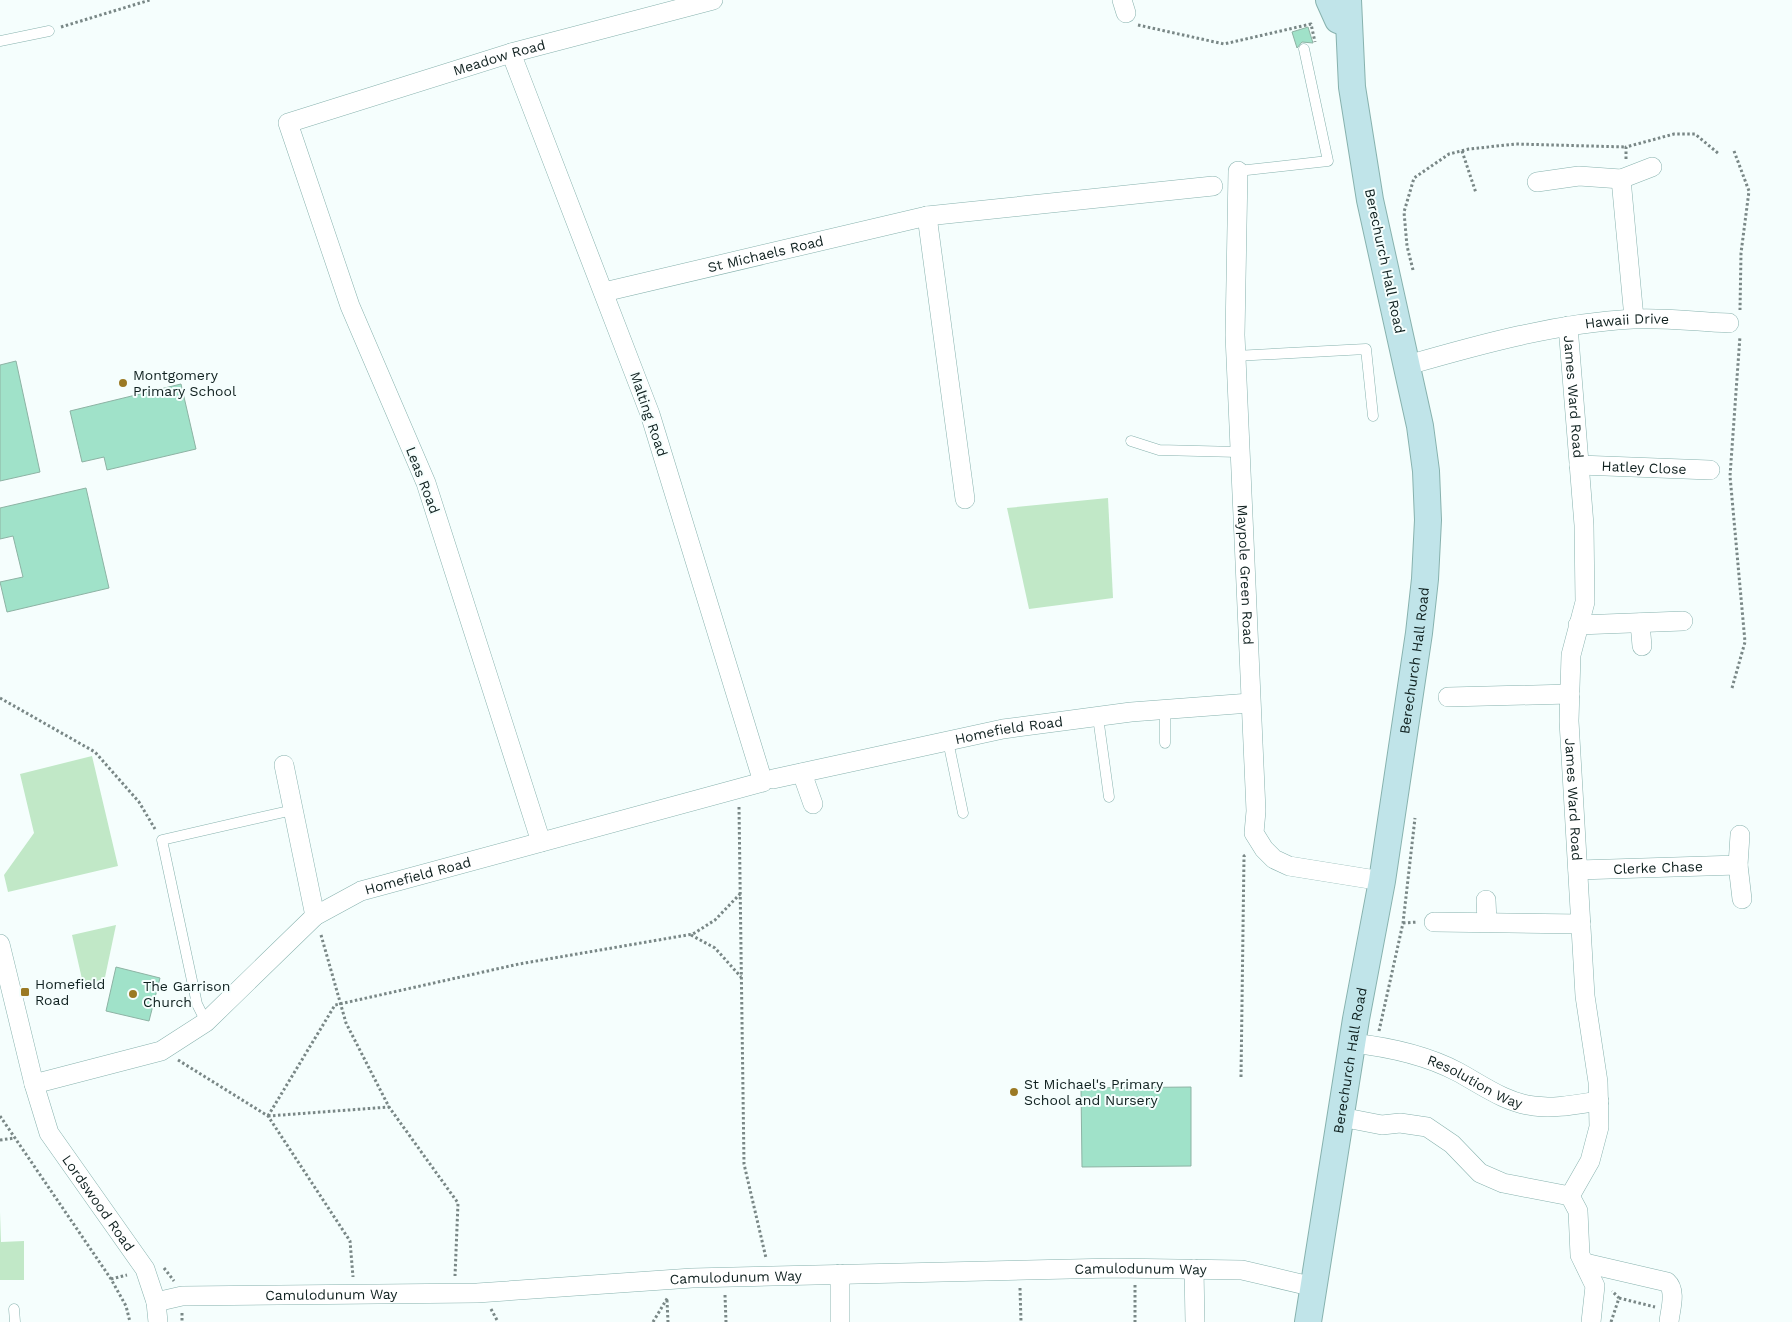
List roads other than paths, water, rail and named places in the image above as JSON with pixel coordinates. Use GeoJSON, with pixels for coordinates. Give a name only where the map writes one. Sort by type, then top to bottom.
{"type":"FeatureCollection","features":[{"type":"Feature","properties":{"kind":"street","name":"Meadow Road"},"geometry":{"type":"LineString","coordinates":[[288,123],[511,53],[713,0]]}},
{"type":"Feature","properties":{"kind":"street"},"geometry":{"type":"LineString","coordinates":[[1329,0],[1338,20],[1348,12]]}},
{"type":"Feature","properties":{"kind":"street","name":"Berechurch Hall Road"},"geometry":{"type":"LineString","coordinates":[[1308,1322],[1352,1043],[1382,881],[1419,633],[1426,570],[1428,520],[1426,471],[1408,365],[1386,276],[1362,154],[1352,87],[1348,12]]}},
{"type":"Feature","properties":{"kind":"street","name":"Malting Road"},"geometry":{"type":"LineString","coordinates":[[511,53],[650,414],[768,780]]}},
{"type":"Feature","properties":{"kind":"street","name":"Leas Road"},"geometry":{"type":"LineString","coordinates":[[288,123],[350,306],[426,483],[541,842]]}},
{"type":"Feature","properties":{"kind":"street"},"geometry":{"type":"LineString","coordinates":[[1537,182],[1579,176],[1623,178],[1652,167]]}},
{"type":"Feature","properties":{"kind":"street","name":"Maypole Green Road"},"geometry":{"type":"LineString","coordinates":[[1238,171],[1235,356],[1256,811],[1254,833],[1274,859],[1289,866],[1382,881]]}},
{"type":"Feature","properties":{"kind":"street"},"geometry":{"type":"LineString","coordinates":[[1623,178],[1634,318]]}},
{"type":"Feature","properties":{"kind":"street","name":"St Michaels Road"},"geometry":{"type":"LineString","coordinates":[[604,292],[927,216],[1213,186]]}},
{"type":"Feature","properties":{"kind":"street"},"geometry":{"type":"LineString","coordinates":[[927,216],[965,499]]}},
{"type":"Feature","properties":{"kind":"street","name":"Hawaii Drive"},"geometry":{"type":"LineString","coordinates":[[1408,365],[1468,348],[1568,326],[1634,318],[1736,323]]}},
{"type":"Feature","properties":{"kind":"street","name":"James Ward Road"},"geometry":{"type":"LineString","coordinates":[[1568,326],[1584,525],[1585,602],[1571,654],[1569,721],[1585,996],[1598,1082],[1599,1101],[1599,1127],[1590,1161],[1570,1196]]}},
{"type":"Feature","properties":{"kind":"street","name":"Hatley Close"},"geometry":{"type":"LineString","coordinates":[[1579,465],[1710,470]]}},
{"type":"Feature","properties":{"kind":"street"},"geometry":{"type":"LineString","coordinates":[[1578,625],[1684,621]]}},
{"type":"Feature","properties":{"kind":"street"},"geometry":{"type":"LineString","coordinates":[[1640,623],[1642,646]]}},
{"type":"Feature","properties":{"kind":"street"},"geometry":{"type":"LineString","coordinates":[[1448,698],[1570,694]]}},
{"type":"Feature","properties":{"kind":"street","name":"Homefield Road"},"geometry":{"type":"LineString","coordinates":[[34,1084],[162,1051],[206,1022],[316,916],[361,891],[768,780],[1003,729],[1098,716],[1250,703]]}},
{"type":"Feature","properties":{"kind":"street"},"geometry":{"type":"LineString","coordinates":[[284,765],[316,916]]}},
{"type":"Feature","properties":{"kind":"street"},"geometry":{"type":"LineString","coordinates":[[802,773],[813,804]]}},
{"type":"Feature","properties":{"kind":"street"},"geometry":{"type":"LineString","coordinates":[[1740,835],[1738,865],[1742,900]]}},
{"type":"Feature","properties":{"kind":"street","name":"Clerke Chase"},"geometry":{"type":"LineString","coordinates":[[1578,870],[1738,865]]}},
{"type":"Feature","properties":{"kind":"street"},"geometry":{"type":"LineString","coordinates":[[1486,900],[1487,922]]}},
{"type":"Feature","properties":{"kind":"street"},"geometry":{"type":"LineString","coordinates":[[1434,922],[1582,924]]}},
{"type":"Feature","properties":{"kind":"street","name":"Lordswood Road"},"geometry":{"type":"LineString","coordinates":[[0,944],[34,1084],[49,1133],[146,1269],[156,1302],[158,1322]]}},
{"type":"Feature","properties":{"kind":"street","name":"Resolution Way"},"geometry":{"type":"LineString","coordinates":[[1352,1043],[1382,1047],[1420,1057],[1458,1072],[1474,1084],[1502,1097],[1534,1106],[1599,1101]]}},
{"type":"Feature","properties":{"kind":"street"},"geometry":{"type":"LineString","coordinates":[[1341,1117],[1382,1125],[1400,1123],[1427,1127],[1452,1144],[1480,1174],[1503,1183],[1570,1196],[1578,1210],[1580,1255],[1595,1286],[1591,1322]]}},
{"type":"Feature","properties":{"kind":"street"},"geometry":{"type":"LineString","coordinates":[[1585,1263],[1667,1282],[1671,1286],[1672,1294],[1670,1316]]}},
{"type":"Feature","properties":{"kind":"street","name":"Camulodunum Way"},"geometry":{"type":"LineString","coordinates":[[156,1302],[182,1296],[477,1293],[725,1277],[1135,1268],[1242,1270],[1314,1288]]}},
{"type":"Feature","properties":{"kind":"street"},"geometry":{"type":"LineString","coordinates":[[1194,1269],[1195,1322]]}},
{"type":"Feature","properties":{"kind":"street"},"geometry":{"type":"LineString","coordinates":[[840,1274],[840,1322]]}},
{"type":"Feature","properties":{"kind":"lane"},"geometry":{"type":"LineString","coordinates":[[0,41],[49,31]]}},
{"type":"Feature","properties":{"kind":"lane"},"geometry":{"type":"LineString","coordinates":[[1238,171],[1328,161],[1304,49]]}},
{"type":"Feature","properties":{"kind":"lane"},"geometry":{"type":"LineString","coordinates":[[1235,356],[1366,349],[1373,416]]}},
{"type":"Feature","properties":{"kind":"lane"},"geometry":{"type":"LineString","coordinates":[[1131,441],[1159,450],[1238,452]]}},
{"type":"Feature","properties":{"kind":"lane"},"geometry":{"type":"LineString","coordinates":[[1164,710],[1165,743]]}},
{"type":"Feature","properties":{"kind":"lane"},"geometry":{"type":"LineString","coordinates":[[1098,716],[1109,797]]}},
{"type":"Feature","properties":{"kind":"lane"},"geometry":{"type":"LineString","coordinates":[[948,741],[963,813]]}},
{"type":"Feature","properties":{"kind":"lane"},"geometry":{"type":"LineString","coordinates":[[206,1022],[196,1004],[162,840],[293,810]]}},
{"type":"Feature","properties":{"kind":"lane"},"geometry":{"type":"LineString","coordinates":[[14,1309],[15,1322]]}},
{"type":"Feature","properties":{"kind":"place","name":"Montgomery Primary School"},"geometry":{"type":"Point","coordinates":[123,383]}},
{"type":"Feature","properties":{"kind":"place","name":"Homefield Road"},"geometry":{"type":"Point","coordinates":[25,992]}},
{"type":"Feature","properties":{"kind":"place","name":"The Garrison Church"},"geometry":{"type":"Point","coordinates":[133,994]}},
{"type":"Feature","properties":{"kind":"place","name":"St Michael's Primary School and Nursery"},"geometry":{"type":"Point","coordinates":[1014,1092]}}]}
